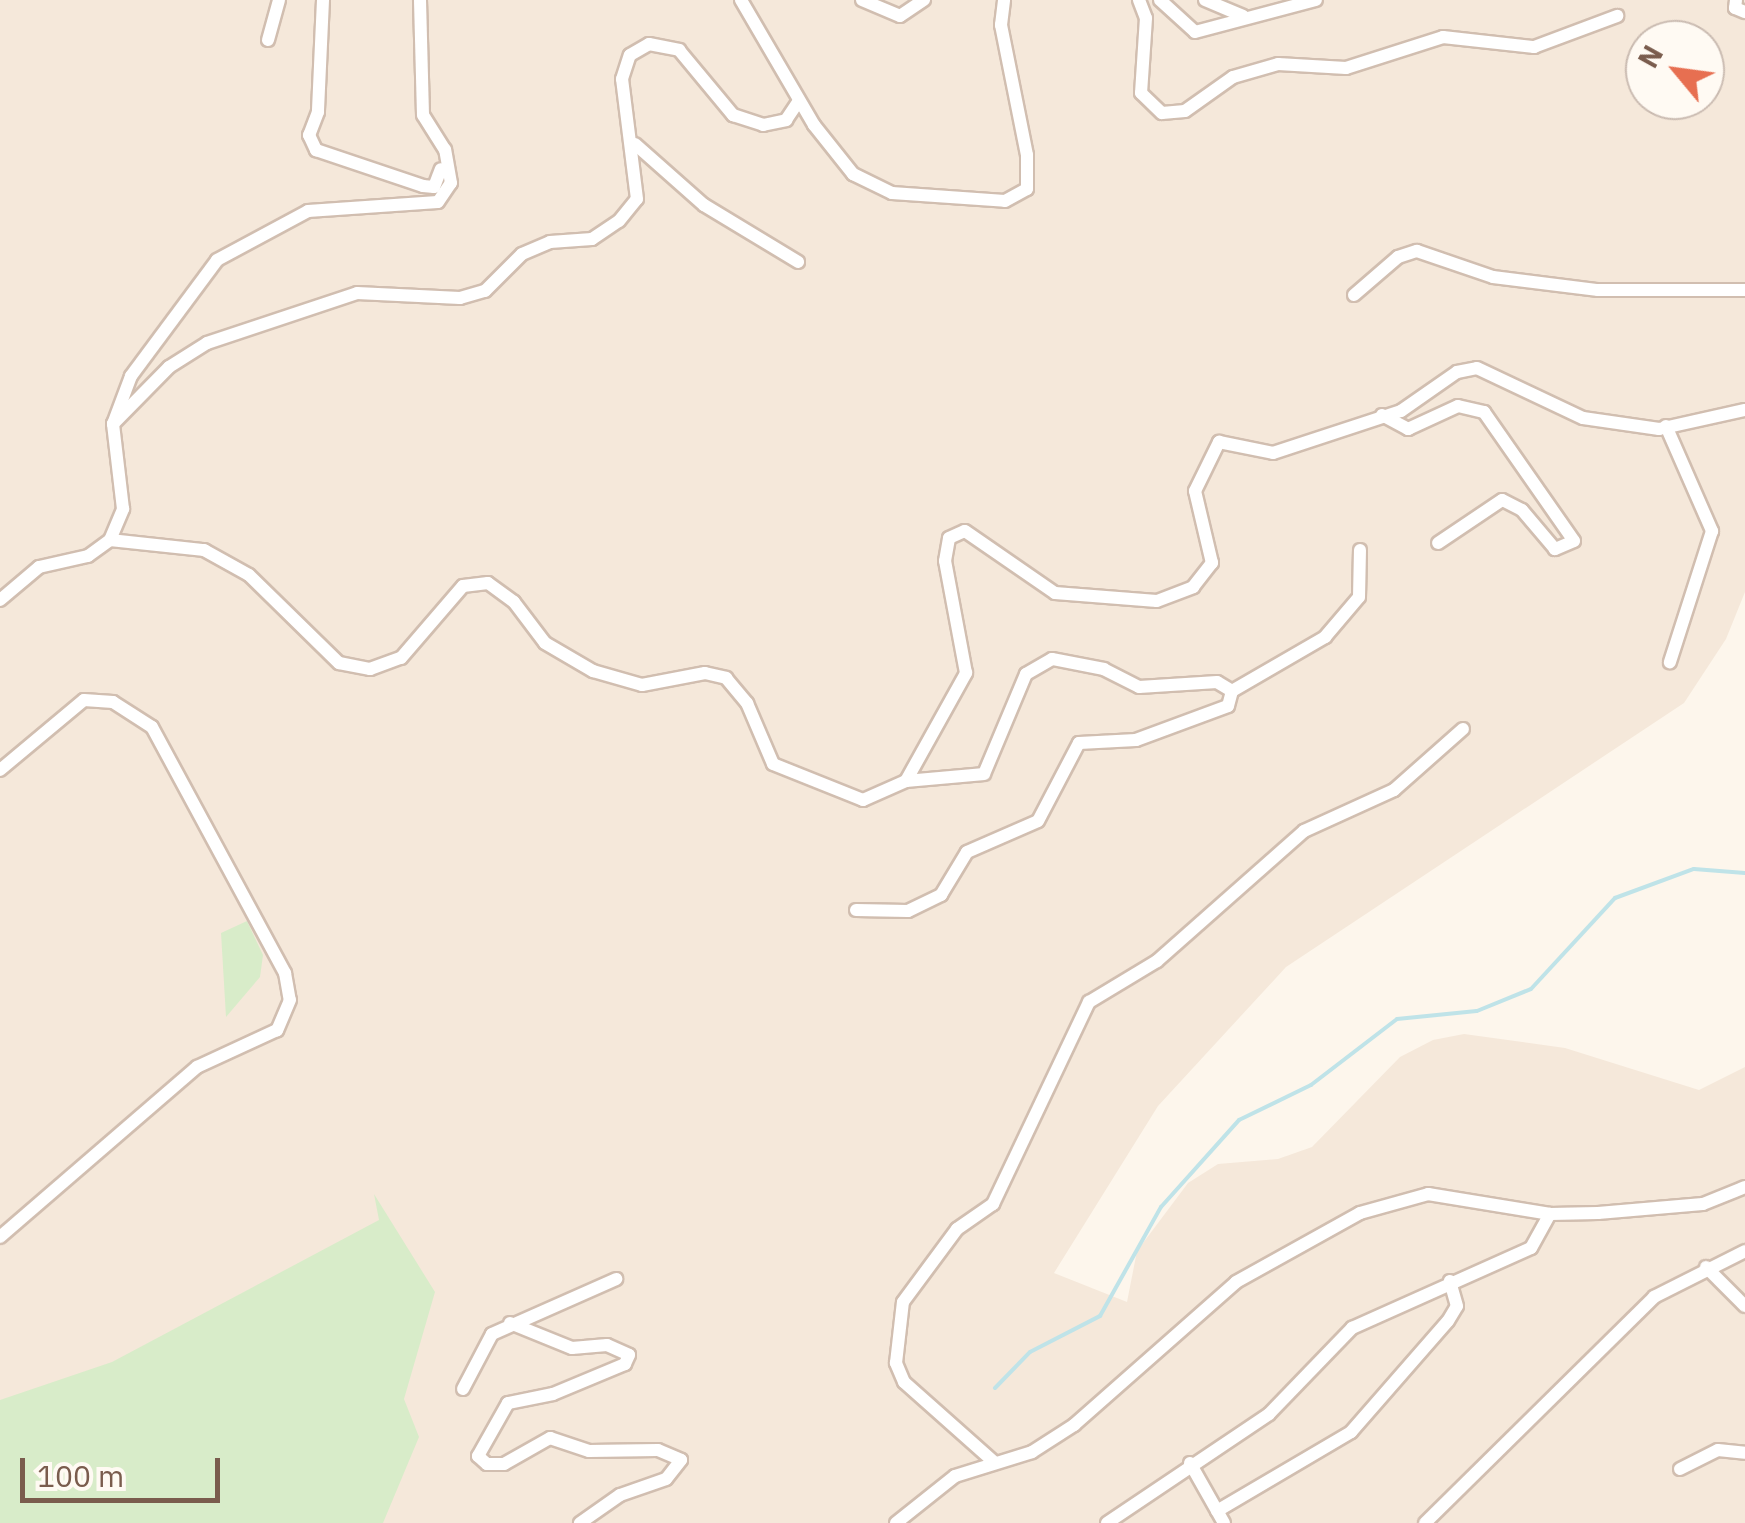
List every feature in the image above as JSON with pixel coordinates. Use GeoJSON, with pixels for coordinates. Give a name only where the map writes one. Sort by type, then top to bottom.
{"type":"FeatureCollection","features":[{"type":"Feature","properties":{"kind":"street"},"geometry":{"type":"LineString","coordinates":[[268,40],[279,0]]}},
{"type":"Feature","properties":{"kind":"street"},"geometry":{"type":"LineString","coordinates":[[323,0],[318,112],[309,135],[316,150],[423,186],[434,187],[441,170]]}},
{"type":"Feature","properties":{"kind":"street"},"geometry":{"type":"LineString","coordinates":[[0,600],[39,567],[88,556],[110,540],[124,508],[113,424],[131,376],[217,260],[308,211],[438,202],[452,183],[445,150],[422,114],[420,0]]}},
{"type":"Feature","properties":{"kind":"street"},"geometry":{"type":"LineString","coordinates":[[741,0],[799,101],[853,174],[892,192],[1006,201],[1027,189],[1001,25],[1004,0]]}},
{"type":"Feature","properties":{"kind":"street"},"geometry":{"type":"LineString","coordinates":[[862,0],[900,16],[924,0]]}},
{"type":"Feature","properties":{"kind":"street"},"geometry":{"type":"LineString","coordinates":[[1139,0],[1146,18],[1142,94],[1162,113],[1185,111],[1232,76],[1278,64],[1346,68],[1443,37],[1534,47],[1616,16]]}},
{"type":"Feature","properties":{"kind":"street"},"geometry":{"type":"LineString","coordinates":[[1160,0],[1195,32],[1316,0]]}},
{"type":"Feature","properties":{"kind":"street"},"geometry":{"type":"LineString","coordinates":[[1206,0],[1245,17]]}},
{"type":"Feature","properties":{"kind":"street"},"geometry":{"type":"LineString","coordinates":[[1736,0],[1735,8],[1745,12]]}},
{"type":"Feature","properties":{"kind":"street"},"geometry":{"type":"LineString","coordinates":[[113,424],[168,367],[207,343],[357,294],[460,298],[486,291],[522,254],[550,242],[592,239],[637,199],[635,144],[622,79],[630,55],[649,44],[679,50],[733,115],[763,125],[786,120],[799,101]]}},
{"type":"Feature","properties":{"kind":"street"},"geometry":{"type":"LineString","coordinates":[[635,144],[704,204],[798,262]]}},
{"type":"Feature","properties":{"kind":"street"},"geometry":{"type":"LineString","coordinates":[[1354,295],[1398,257],[1417,252],[1493,277],[1598,290],[1745,290]]}},
{"type":"Feature","properties":{"kind":"street"},"geometry":{"type":"LineString","coordinates":[[906,781],[966,673],[945,562],[949,538],[964,531],[997,547],[1055,593],[1158,601],[1193,587],[1212,562],[1196,492],[1218,442],[1273,454],[1382,415],[1476,368],[1583,418],[1666,426],[1745,410]]}},
{"type":"Feature","properties":{"kind":"street"},"geometry":{"type":"LineString","coordinates":[[1382,415],[1408,429],[1458,406],[1484,412],[1574,540],[1555,548],[1522,510],[1502,500],[1438,543]]}},
{"type":"Feature","properties":{"kind":"street"},"geometry":{"type":"LineString","coordinates":[[1666,426],[1712,530],[1670,662]]}},
{"type":"Feature","properties":{"kind":"street"},"geometry":{"type":"LineString","coordinates":[[110,540],[204,550],[249,575],[340,663],[370,669],[401,658],[463,586],[488,583],[514,602],[545,643],[593,672],[642,685],[705,672],[726,678],[747,703],[764,751],[785,770],[863,800],[906,781],[984,774],[1026,674],[1052,658],[1104,668],[1139,687],[1217,682],[1232,691]]}},
{"type":"Feature","properties":{"kind":"street"},"geometry":{"type":"LineString","coordinates":[[856,910],[908,910],[941,895],[968,852],[1038,821],[1078,743],[1136,740],[1228,706],[1232,691],[1325,637],[1358,597],[1360,550]]}},
{"type":"Feature","properties":{"kind":"street"},"geometry":{"type":"LineString","coordinates":[[0,770],[84,700],[113,702],[152,726],[284,973],[290,1000],[277,1030],[197,1067],[0,1237]]}},
{"type":"Feature","properties":{"kind":"street"},"geometry":{"type":"LineString","coordinates":[[994,1462],[904,1382],[896,1363],[903,1302],[958,1229],[993,1204],[1090,1002],[1157,960],[1304,830],[1394,790],[1463,729]]}},
{"type":"Feature","properties":{"kind":"street"},"geometry":{"type":"LineString","coordinates":[[896,1523],[956,1476],[1032,1452],[1074,1425],[1236,1282],[1360,1213],[1428,1194],[1550,1214],[1703,1204],[1745,1187]]}},
{"type":"Feature","properties":{"kind":"street"},"geometry":{"type":"LineString","coordinates":[[1107,1523],[1269,1414],[1352,1328],[1531,1248],[1550,1214]]}},
{"type":"Feature","properties":{"kind":"street"},"geometry":{"type":"LineString","coordinates":[[1424,1523],[1654,1296],[1745,1250]]}},
{"type":"Feature","properties":{"kind":"street"},"geometry":{"type":"LineString","coordinates":[[1706,1268],[1745,1306]]}},
{"type":"Feature","properties":{"kind":"street"},"geometry":{"type":"LineString","coordinates":[[462,1389],[492,1334],[510,1322],[616,1279]]}},
{"type":"Feature","properties":{"kind":"street"},"geometry":{"type":"LineString","coordinates":[[1190,1464],[1221,1517],[1351,1432],[1448,1322],[1457,1306],[1450,1282]]}},
{"type":"Feature","properties":{"kind":"street"},"geometry":{"type":"LineString","coordinates":[[510,1322],[542,1340],[629,1354],[625,1364],[553,1394],[508,1403],[478,1456],[487,1464],[504,1464],[550,1438],[589,1451],[658,1450],[680,1460],[666,1479],[620,1495],[580,1523]]}},
{"type":"Feature","properties":{"kind":"street"},"geometry":{"type":"LineString","coordinates":[[1680,1469],[1718,1450],[1745,1454]]}},
{"type":"Feature","properties":{"kind":"shaded area"},"geometry":{"type":"Polygon","coordinates":[[[0,0],[1745,0],[1745,592],[1726,639],[1684,703],[1286,967],[1158,1106],[1054,1273],[1127,1302],[1137,1251],[1188,1183],[1218,1164],[1278,1159],[1312,1147],[1400,1057],[1433,1040],[1464,1034],[1565,1048],[1699,1090],[1745,1067],[1745,1523],[0,1523],[0,0]]]}},
{"type":"Feature","properties":{"kind":"green space"},"geometry":{"type":"Polygon","coordinates":[[[247,921],[263,955],[260,977],[226,1017],[221,933],[247,921]]]}},
{"type":"Feature","properties":{"kind":"green space"},"geometry":{"type":"Polygon","coordinates":[[[374,1194],[435,1292],[404,1399],[419,1437],[383,1523],[0,1523],[0,1400],[112,1362],[379,1220],[374,1194]]]}},
{"type":"Feature","properties":{"kind":"waterway"},"geometry":{"type":"LineString","coordinates":[[995,1388],[1030,1352],[1100,1316],[1161,1207],[1239,1120],[1311,1085],[1397,1019],[1477,1011],[1531,989],[1615,898],[1694,869],[1745,873]]}}]}
